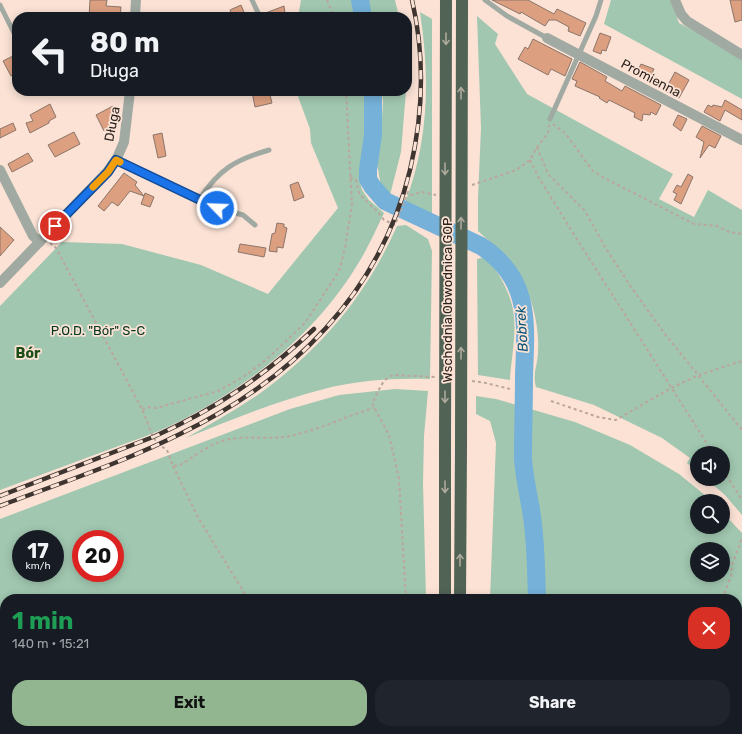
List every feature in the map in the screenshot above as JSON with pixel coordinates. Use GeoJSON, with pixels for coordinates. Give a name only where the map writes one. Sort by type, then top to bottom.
{"type":"FeatureCollection","features":[{"type":"Feature","properties":{"kind":"highway","name":"Wschodnia Obwodnica GOP"},"geometry":{"type":"LineString","coordinates":[[444,594],[446,448],[446,0]]}},
{"type":"Feature","properties":{"kind":"highway","name":"Wschodnia Obwodnica GOP"},"geometry":{"type":"LineString","coordinates":[[460,594],[462,0]]}},
{"type":"Feature","properties":{"kind":"street"},"geometry":{"type":"LineString","coordinates":[[135,12],[136,0]]}},
{"type":"Feature","properties":{"kind":"street"},"geometry":{"type":"LineString","coordinates":[[675,0],[681,14],[687,21],[742,55]]}},
{"type":"Feature","properties":{"kind":"street","name":"Promienna"},"geometry":{"type":"LineString","coordinates":[[548,38],[742,140]]}},
{"type":"Feature","properties":{"kind":"street","name":"Długa"},"geometry":{"type":"LineString","coordinates":[[0,282],[108,172],[116,160],[124,142],[129,96]]}},
{"type":"Feature","properties":{"kind":"street"},"geometry":{"type":"LineString","coordinates":[[0,170],[33,236],[42,239]]}},
{"type":"Feature","properties":{"kind":"lane"},"geometry":{"type":"LineString","coordinates":[[252,0],[258,12]]}},
{"type":"Feature","properties":{"kind":"lane"},"geometry":{"type":"LineString","coordinates":[[485,0],[507,16],[548,38]]}},
{"type":"Feature","properties":{"kind":"lane"},"geometry":{"type":"LineString","coordinates":[[550,119],[596,16],[601,0]]}},
{"type":"Feature","properties":{"kind":"lane"},"geometry":{"type":"LineString","coordinates":[[0,5],[12,29]]}},
{"type":"Feature","properties":{"kind":"lane"},"geometry":{"type":"LineString","coordinates":[[199,200],[209,184],[232,164],[244,157],[269,150]]}},
{"type":"Feature","properties":{"kind":"lane"},"geometry":{"type":"LineString","coordinates":[[116,160],[217,208],[243,215],[256,225]]}},
{"type":"Feature","properties":{"kind":"path"},"geometry":{"type":"LineString","coordinates":[[327,0],[332,12]]}},
{"type":"Feature","properties":{"kind":"path"},"geometry":{"type":"LineString","coordinates":[[142,409],[149,407],[156,408],[218,391],[243,377],[267,359],[305,323],[339,271],[345,248],[352,205],[346,96]]}},
{"type":"Feature","properties":{"kind":"path"},"geometry":{"type":"LineString","coordinates":[[472,185],[516,170],[530,160],[537,147],[548,133],[550,119]]}},
{"type":"Feature","properties":{"kind":"path"},"geometry":{"type":"LineString","coordinates":[[550,119],[554,127],[565,133],[593,171],[608,180],[691,223],[717,226],[729,232],[742,234]]}},
{"type":"Feature","properties":{"kind":"path"},"geometry":{"type":"LineString","coordinates":[[537,147],[548,174],[584,211],[605,247],[665,334],[742,430]]}},
{"type":"Feature","properties":{"kind":"path"},"geometry":{"type":"LineString","coordinates":[[530,160],[539,178],[573,233],[708,446]]}},
{"type":"Feature","properties":{"kind":"path"},"geometry":{"type":"LineString","coordinates":[[350,177],[356,180],[359,193],[368,203],[384,220],[395,225],[408,192],[411,195],[422,192],[434,196],[442,194]]}},
{"type":"Feature","properties":{"kind":"path"},"geometry":{"type":"LineString","coordinates":[[42,239],[56,248],[142,409],[153,437],[158,444],[167,450],[173,466],[199,519],[245,594]]}},
{"type":"Feature","properties":{"kind":"path"},"geometry":{"type":"LineString","coordinates":[[551,401],[598,417],[616,420],[671,388],[699,375],[742,361]]}},
{"type":"Feature","properties":{"kind":"path"},"geometry":{"type":"LineString","coordinates":[[406,594],[399,479],[389,435],[372,404],[379,392],[382,382],[387,377],[393,375],[435,377]]}},
{"type":"Feature","properties":{"kind":"path"},"geometry":{"type":"LineString","coordinates":[[173,466],[186,461],[217,442],[289,436],[322,427],[374,408]]}},
{"type":"Feature","properties":{"kind":"path"},"geometry":{"type":"LineString","coordinates":[[730,481],[742,500]]}},
{"type":"Feature","properties":{"kind":"path"},"geometry":{"type":"LineString","coordinates":[[724,594],[731,576],[732,565],[742,538]]}},
{"type":"Feature","properties":{"kind":"green space"},"geometry":{"type":"Polygon","coordinates":[[[301,0],[352,0],[355,12],[299,12],[301,0]]]}},
{"type":"Feature","properties":{"kind":"green space"},"geometry":{"type":"Polygon","coordinates":[[[367,0],[395,0],[398,12],[371,12],[367,0]]]}},
{"type":"Feature","properties":{"kind":"green space"},"geometry":{"type":"Polygon","coordinates":[[[611,0],[671,0],[679,23],[742,56],[742,99],[604,24],[611,0]]]}},
{"type":"Feature","properties":{"kind":"green space"},"geometry":{"type":"Polygon","coordinates":[[[420,12],[432,19],[432,215],[405,203],[419,156],[425,109],[425,61],[420,12]]]}},
{"type":"Feature","properties":{"kind":"green space"},"geometry":{"type":"Polygon","coordinates":[[[477,16],[498,34],[495,44],[527,94],[673,174],[659,199],[694,217],[708,190],[742,210],[742,515],[730,501],[730,494],[724,494],[714,486],[730,486],[730,446],[690,446],[690,458],[662,438],[594,405],[536,387],[535,373],[538,356],[537,327],[535,314],[527,289],[507,258],[497,247],[478,231],[481,128],[477,16]]]}},
{"type":"Feature","properties":{"kind":"green space","name":"P.O.D. \"Bór\" S-C"},"geometry":{"type":"Polygon","coordinates":[[[298,96],[364,96],[366,131],[359,176],[362,190],[369,200],[384,213],[371,241],[356,267],[339,292],[320,315],[278,356],[230,392],[204,408],[151,434],[0,490],[0,306],[62,242],[122,244],[201,265],[268,294],[338,208],[311,143],[310,129],[298,96]]]}},
{"type":"Feature","properties":{"kind":"green space"},"geometry":{"type":"Polygon","coordinates":[[[382,96],[406,96],[401,152],[390,195],[381,187],[377,163],[381,135],[382,96]]]}},
{"type":"Feature","properties":{"kind":"green space"},"geometry":{"type":"Polygon","coordinates":[[[406,225],[428,239],[432,251],[430,379],[376,380],[324,389],[272,405],[186,438],[259,394],[302,359],[322,340],[356,298],[385,251],[397,226],[406,225]]]}},
{"type":"Feature","properties":{"kind":"green space"},"geometry":{"type":"Polygon","coordinates":[[[485,257],[500,277],[508,293],[513,310],[514,333],[510,380],[478,375],[477,259],[485,257]]]}},
{"type":"Feature","properties":{"kind":"green space"},"geometry":{"type":"Polygon","coordinates":[[[395,389],[428,391],[424,436],[423,483],[426,594],[0,594],[0,519],[290,409],[339,395],[395,389]]]}},
{"type":"Feature","properties":{"kind":"green space"},"geometry":{"type":"Polygon","coordinates":[[[476,396],[496,399],[575,422],[630,445],[679,474],[690,483],[690,486],[694,486],[703,494],[690,494],[690,534],[730,534],[730,520],[742,533],[742,594],[490,594],[496,443],[490,421],[476,414],[476,396]]]}},
{"type":"Feature","properties":{"kind":"green space"},"geometry":{"type":"Polygon","coordinates":[[[690,458],[690,466],[687,463],[690,458]]]}},
{"type":"Feature","properties":{"kind":"building"},"geometry":{"type":"Polygon","coordinates":[[[90,0],[107,0],[106,6],[121,7],[120,12],[89,12],[90,0]]]}},
{"type":"Feature","properties":{"kind":"building"},"geometry":{"type":"Polygon","coordinates":[[[492,0],[528,0],[554,14],[557,9],[586,23],[580,36],[568,31],[569,27],[556,20],[549,20],[545,26],[521,12],[520,14],[492,0]]]}},
{"type":"Feature","properties":{"kind":"building"},"geometry":{"type":"Polygon","coordinates":[[[730,0],[742,0],[742,20],[735,22],[730,0]]]}},
{"type":"Feature","properties":{"kind":"building"},"geometry":{"type":"Polygon","coordinates":[[[241,5],[244,12],[231,12],[230,10],[241,5]]]}},
{"type":"Feature","properties":{"kind":"building"},"geometry":{"type":"Polygon","coordinates":[[[284,6],[285,12],[268,12],[284,6]]]}},
{"type":"Feature","properties":{"kind":"building"},"geometry":{"type":"Polygon","coordinates":[[[600,33],[611,37],[606,51],[602,50],[601,54],[593,51],[600,33]]]}},
{"type":"Feature","properties":{"kind":"building"},"geometry":{"type":"Polygon","coordinates":[[[533,39],[572,59],[565,76],[551,69],[548,75],[518,59],[525,47],[528,49],[533,39]]]}},
{"type":"Feature","properties":{"kind":"building"},"geometry":{"type":"Polygon","coordinates":[[[12,56],[12,76],[11,76],[3,61],[12,56]]]}},
{"type":"Feature","properties":{"kind":"building"},"geometry":{"type":"Polygon","coordinates":[[[580,62],[607,77],[605,81],[622,91],[625,86],[661,105],[656,115],[651,112],[650,115],[643,114],[642,121],[634,117],[635,113],[609,100],[607,103],[599,98],[600,97],[575,86],[577,81],[572,79],[580,62]]]}},
{"type":"Feature","properties":{"kind":"building"},"geometry":{"type":"Polygon","coordinates":[[[641,64],[654,69],[649,80],[636,74],[641,64]]]}},
{"type":"Feature","properties":{"kind":"building"},"geometry":{"type":"Polygon","coordinates":[[[675,72],[689,80],[679,98],[667,92],[670,86],[668,85],[675,72]]]}},
{"type":"Feature","properties":{"kind":"building"},"geometry":{"type":"Polygon","coordinates":[[[253,96],[270,96],[272,103],[255,107],[253,96]]]}},
{"type":"Feature","properties":{"kind":"building"},"geometry":{"type":"Polygon","coordinates":[[[725,100],[742,110],[742,120],[725,110],[720,121],[704,112],[708,105],[712,107],[713,105],[722,107],[725,100]]]}},
{"type":"Feature","properties":{"kind":"building"},"geometry":{"type":"Polygon","coordinates":[[[50,104],[56,117],[49,121],[49,123],[30,133],[26,123],[33,121],[30,115],[50,104]]]}},
{"type":"Feature","properties":{"kind":"building"},"geometry":{"type":"Polygon","coordinates":[[[113,106],[118,114],[114,116],[118,124],[104,131],[96,115],[113,106]]]}},
{"type":"Feature","properties":{"kind":"building"},"geometry":{"type":"Polygon","coordinates":[[[678,115],[687,119],[681,131],[673,125],[678,115]]]}},
{"type":"Feature","properties":{"kind":"building"},"geometry":{"type":"Polygon","coordinates":[[[13,123],[16,130],[0,138],[0,129],[13,123]]]}},
{"type":"Feature","properties":{"kind":"building"},"geometry":{"type":"Polygon","coordinates":[[[702,126],[721,136],[715,148],[709,145],[700,158],[704,142],[696,137],[702,126]]]}},
{"type":"Feature","properties":{"kind":"building"},"geometry":{"type":"Polygon","coordinates":[[[74,132],[80,144],[55,157],[48,145],[74,132]]]}},
{"type":"Feature","properties":{"kind":"building"},"geometry":{"type":"Polygon","coordinates":[[[162,133],[166,156],[158,158],[153,135],[162,133]]]}},
{"type":"Feature","properties":{"kind":"building"},"geometry":{"type":"Polygon","coordinates":[[[28,153],[33,161],[12,172],[8,164],[28,153]]]}},
{"type":"Feature","properties":{"kind":"building"},"geometry":{"type":"Polygon","coordinates":[[[124,173],[137,182],[135,185],[144,196],[130,191],[118,206],[112,202],[104,211],[98,206],[124,173]]]}},
{"type":"Feature","properties":{"kind":"building"},"geometry":{"type":"Polygon","coordinates":[[[688,174],[693,177],[681,204],[674,200],[677,194],[673,192],[677,185],[681,187],[688,174]]]}},
{"type":"Feature","properties":{"kind":"building"},"geometry":{"type":"Polygon","coordinates":[[[298,182],[304,197],[294,201],[290,185],[298,182]]]}},
{"type":"Feature","properties":{"kind":"building"},"geometry":{"type":"Polygon","coordinates":[[[145,193],[154,197],[150,207],[141,204],[145,193]]]}},
{"type":"Feature","properties":{"kind":"building"},"geometry":{"type":"Polygon","coordinates":[[[277,223],[284,224],[284,227],[287,228],[283,248],[277,247],[277,252],[269,251],[272,234],[275,233],[277,223]]]}},
{"type":"Feature","properties":{"kind":"building"},"geometry":{"type":"Polygon","coordinates":[[[0,227],[14,240],[0,256],[0,227]]]}},
{"type":"Feature","properties":{"kind":"building"},"geometry":{"type":"Polygon","coordinates":[[[240,244],[266,248],[264,257],[238,252],[240,244]]]}},
{"type":"Feature","properties":{"kind":"waterway","name":"Bobrek"},"geometry":{"type":"LineString","coordinates":[[360,0],[362,12]]}},
{"type":"Feature","properties":{"kind":"waterway","name":"Bobrek"},"geometry":{"type":"LineString","coordinates":[[373,96],[373,135],[368,170],[368,179],[372,186],[385,201],[481,246],[497,259],[509,273],[517,287],[522,303],[525,337],[523,458],[534,532],[537,594]]}},
{"type":"Feature","properties":{"kind":"railway"},"geometry":{"type":"LineString","coordinates":[[0,506],[136,454],[180,434],[221,412],[259,387],[294,359],[326,328],[354,294],[377,256],[396,215],[410,170],[418,128],[421,85],[419,42],[412,0]]}},
{"type":"Feature","properties":{"kind":"railway"},"geometry":{"type":"LineString","coordinates":[[0,496],[153,437],[198,415],[238,390],[277,362],[314,329]]}},
{"type":"Feature","properties":{"kind":"slow traffic"},"geometry":{"type":"LineString","coordinates":[[93,187],[108,172],[116,160],[120,162]]}},
{"type":"Feature","properties":{"kind":"district","name":"Bór"},"geometry":{"type":"Point","coordinates":[28,353]}},
{"type":"Feature","properties":{"kind":"route"},"geometry":{"type":"LineString","coordinates":[[55,226],[108,172],[116,160],[217,208]]}}]}
